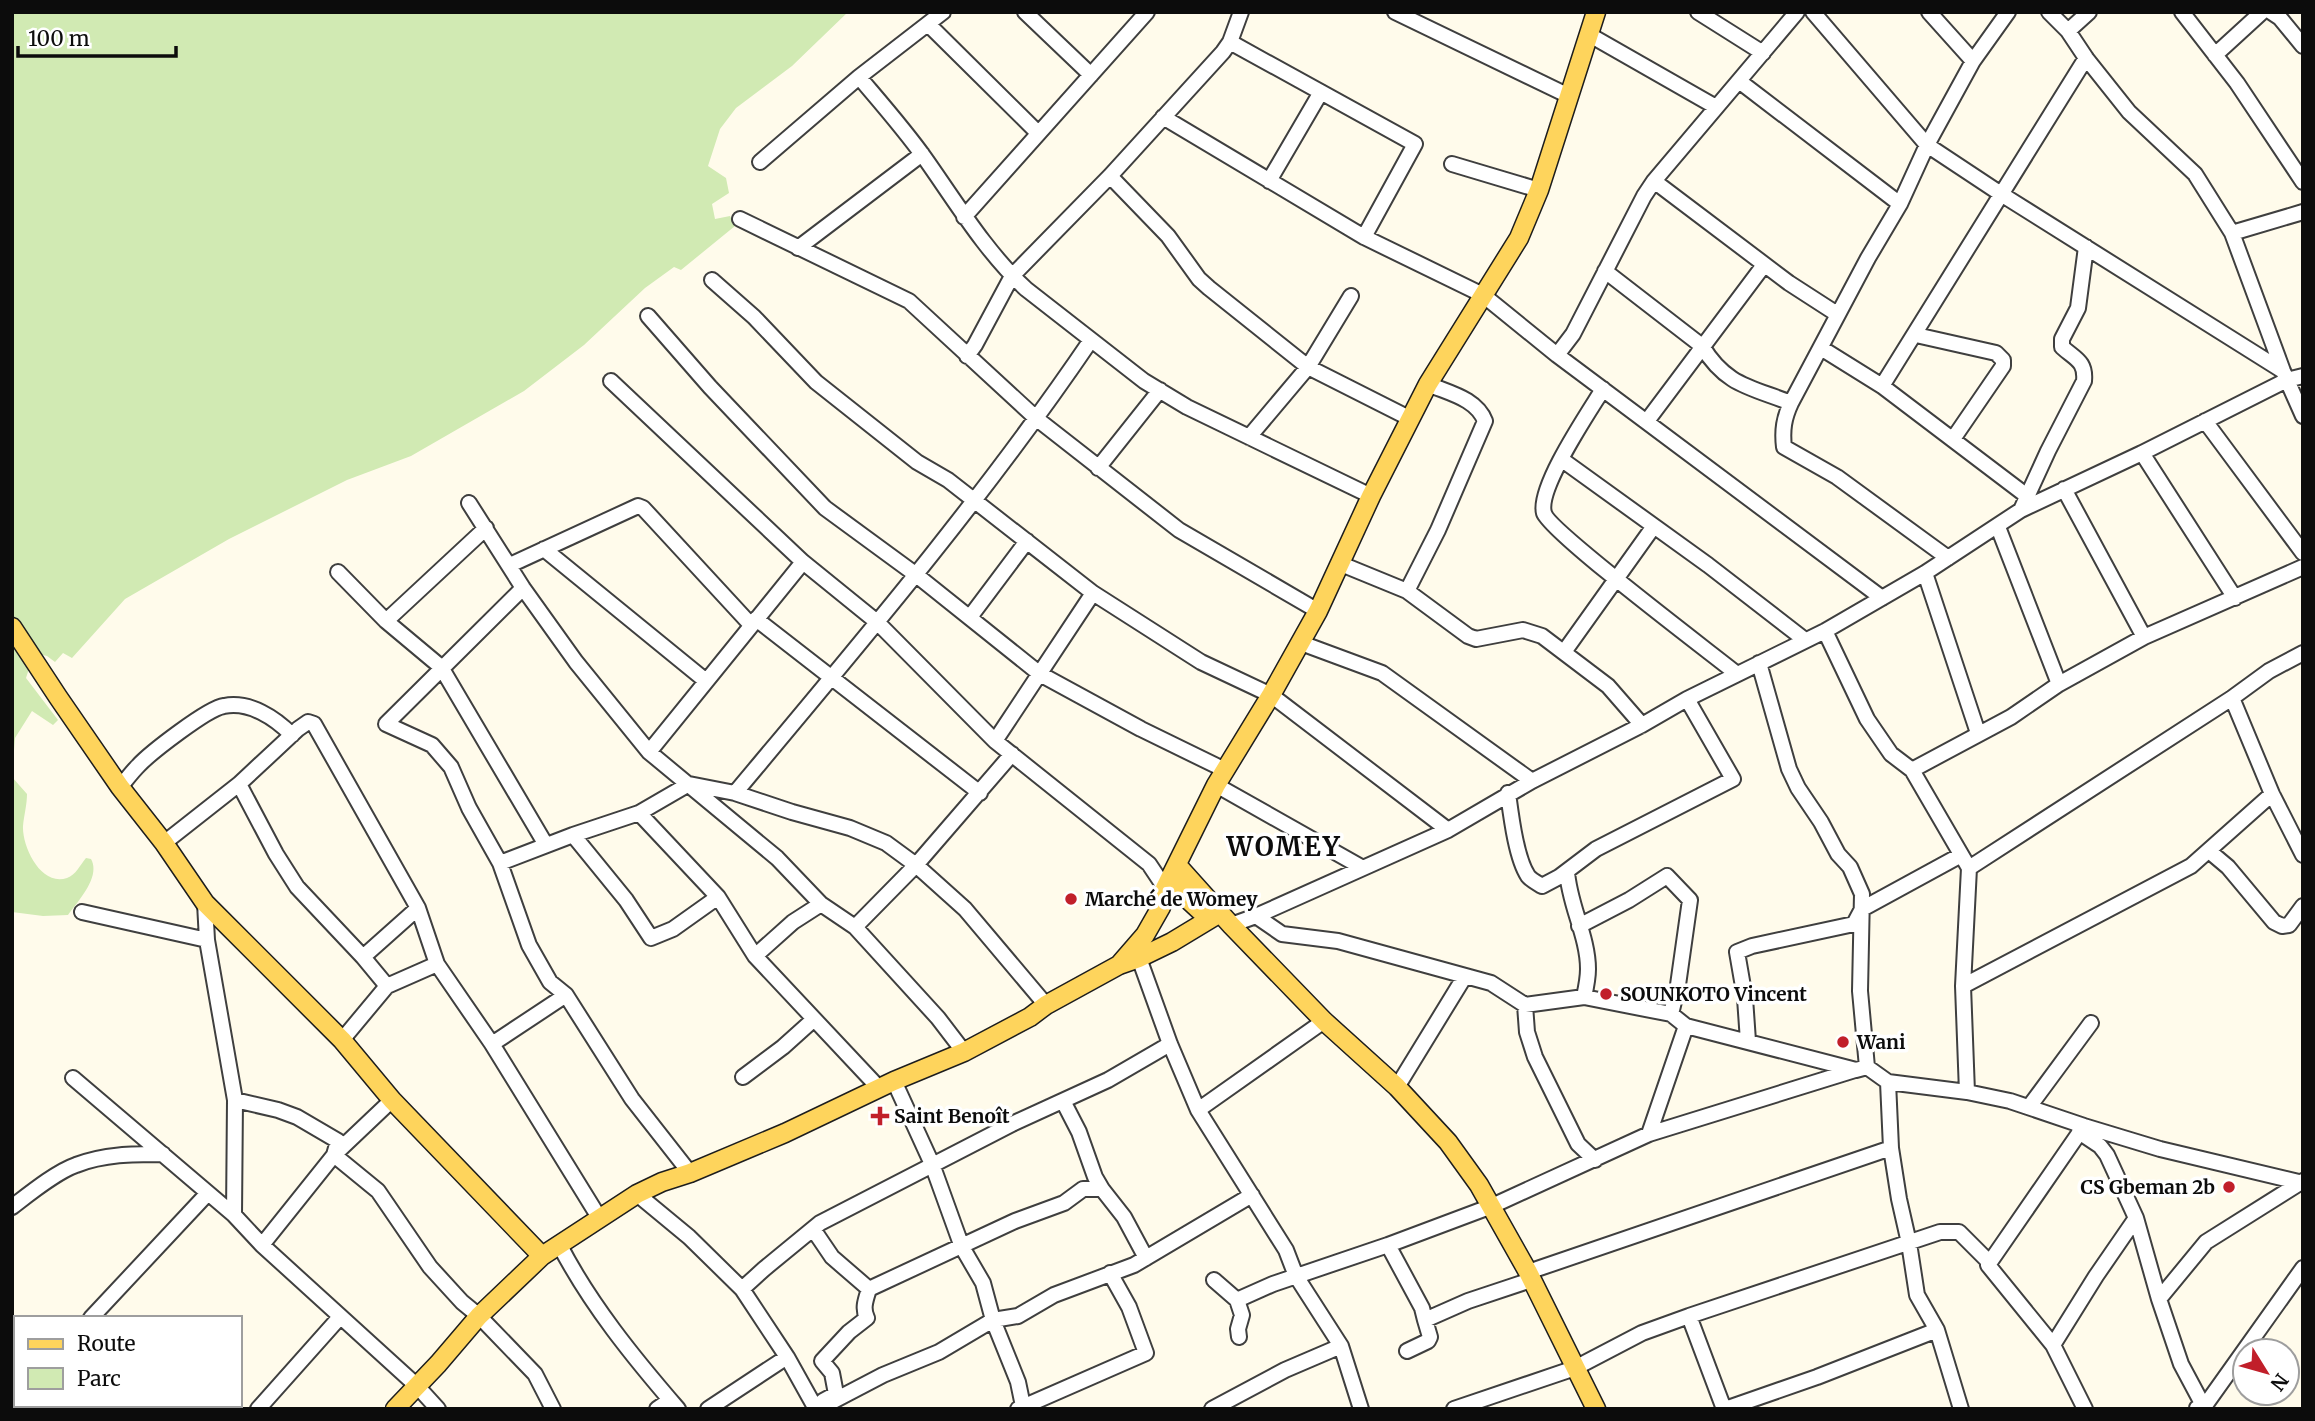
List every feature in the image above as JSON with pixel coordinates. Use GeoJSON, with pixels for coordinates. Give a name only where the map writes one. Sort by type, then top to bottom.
{"type":"FeatureCollection","features":[{"type":"Feature","properties":{"kind":"main road"},"geometry":{"type":"LineString","coordinates":[[1119,965],[1145,935],[1221,777],[1318,611],[1427,384],[1520,238],[1539,190],[1596,12]]}},
{"type":"Feature","properties":{"kind":"main road"},"geometry":{"type":"LineString","coordinates":[[12,627],[120,787],[164,842],[205,903],[342,1040],[392,1100],[542,1256]]}},
{"type":"Feature","properties":{"kind":"main road"},"geometry":{"type":"LineString","coordinates":[[1171,877],[1184,896],[1220,919],[1324,1021],[1397,1087],[1448,1142],[1492,1206],[1597,1409]]}},
{"type":"Feature","properties":{"kind":"main road"},"geometry":{"type":"LineString","coordinates":[[395,1409],[479,1316],[542,1256],[637,1194],[785,1133],[964,1052],[1119,965],[1220,919]]}},
{"type":"Feature","properties":{"kind":"street"},"geometry":{"type":"LineString","coordinates":[[760,162],[859,77],[943,12]]}},
{"type":"Feature","properties":{"kind":"street"},"geometry":{"type":"LineString","coordinates":[[964,216],[1147,12]]}},
{"type":"Feature","properties":{"kind":"street"},"geometry":{"type":"LineString","coordinates":[[967,356],[1012,276],[1110,176],[1230,42],[1241,12]]}},
{"type":"Feature","properties":{"kind":"street"},"geometry":{"type":"LineString","coordinates":[[1395,12],[1569,96]]}},
{"type":"Feature","properties":{"kind":"street"},"geometry":{"type":"LineString","coordinates":[[1698,12],[1763,53]]}},
{"type":"Feature","properties":{"kind":"street"},"geometry":{"type":"LineString","coordinates":[[1557,355],[1573,334],[1654,181],[1797,12]]}},
{"type":"Feature","properties":{"kind":"street"},"geometry":{"type":"LineString","coordinates":[[1812,12],[1927,145],[2285,375],[2303,376]]}},
{"type":"Feature","properties":{"kind":"street"},"geometry":{"type":"LineString","coordinates":[[1929,12],[1973,61]]}},
{"type":"Feature","properties":{"kind":"street"},"geometry":{"type":"LineString","coordinates":[[1948,558],[1837,477],[1784,447],[1784,420],[1837,314],[1900,204],[1927,145],[1973,61],[2008,12]]}},
{"type":"Feature","properties":{"kind":"street"},"geometry":{"type":"LineString","coordinates":[[2049,12],[2068,30],[2129,112],[2194,174],[2232,233],[2303,416]]}},
{"type":"Feature","properties":{"kind":"street"},"geometry":{"type":"LineString","coordinates":[[2068,30],[2089,12]]}},
{"type":"Feature","properties":{"kind":"street"},"geometry":{"type":"LineString","coordinates":[[2182,12],[2237,83],[2303,182]]}},
{"type":"Feature","properties":{"kind":"street"},"geometry":{"type":"LineString","coordinates":[[2215,55],[2262,12]]}},
{"type":"Feature","properties":{"kind":"street"},"geometry":{"type":"LineString","coordinates":[[2271,12],[2280,18],[2303,46]]}},
{"type":"Feature","properties":{"kind":"street"},"geometry":{"type":"LineString","coordinates":[[1026,13],[1091,75]]}},
{"type":"Feature","properties":{"kind":"street"},"geometry":{"type":"LineString","coordinates":[[928,24],[1038,133]]}},
{"type":"Feature","properties":{"kind":"street"},"geometry":{"type":"LineString","coordinates":[[1588,34],[1716,107]]}},
{"type":"Feature","properties":{"kind":"street"},"geometry":{"type":"LineString","coordinates":[[1230,42],[1415,144],[1364,237]]}},
{"type":"Feature","properties":{"kind":"street"},"geometry":{"type":"LineString","coordinates":[[1882,386],[2087,58]]}},
{"type":"Feature","properties":{"kind":"street"},"geometry":{"type":"LineString","coordinates":[[859,77],[922,154],[964,216],[1012,276],[1091,340],[1187,407],[1371,496]]}},
{"type":"Feature","properties":{"kind":"street"},"geometry":{"type":"LineString","coordinates":[[1739,81],[1900,204]]}},
{"type":"Feature","properties":{"kind":"street"},"geometry":{"type":"LineString","coordinates":[[1269,181],[1321,92]]}},
{"type":"Feature","properties":{"kind":"street"},"geometry":{"type":"LineString","coordinates":[[1163,117],[1364,237],[1483,295],[1557,355],[1882,598]]}},
{"type":"Feature","properties":{"kind":"street"},"geometry":{"type":"LineString","coordinates":[[798,248],[922,154]]}},
{"type":"Feature","properties":{"kind":"street"},"geometry":{"type":"LineString","coordinates":[[1452,164],[1539,190]]}},
{"type":"Feature","properties":{"kind":"street"},"geometry":{"type":"LineString","coordinates":[[1110,176],[1168,236],[1199,279],[1308,367],[1409,418]]}},
{"type":"Feature","properties":{"kind":"street"},"geometry":{"type":"LineString","coordinates":[[1654,181],[1764,265],[1837,314]]}},
{"type":"Feature","properties":{"kind":"street"},"geometry":{"type":"LineString","coordinates":[[2232,233],[2303,212]]}},
{"type":"Feature","properties":{"kind":"street"},"geometry":{"type":"LineString","coordinates":[[740,219],[909,301],[1037,419],[1179,530],[1318,611]]}},
{"type":"Feature","properties":{"kind":"street"},"geometry":{"type":"LineString","coordinates":[[2021,510],[2084,381],[2083,364],[2062,346],[2062,339],[2078,308],[2086,247]]}},
{"type":"Feature","properties":{"kind":"street"},"geometry":{"type":"LineString","coordinates":[[1647,421],[1764,265]]}},
{"type":"Feature","properties":{"kind":"street"},"geometry":{"type":"LineString","coordinates":[[1605,271],[1702,346],[1712,363],[1723,374],[1745,387],[1791,403]]}},
{"type":"Feature","properties":{"kind":"street"},"geometry":{"type":"LineString","coordinates":[[712,280],[754,317],[817,382],[917,462],[935,470],[1093,593],[1201,662],[1271,695],[1448,830]]}},
{"type":"Feature","properties":{"kind":"street"},"geometry":{"type":"LineString","coordinates":[[1249,437],[1308,367],[1351,296]]}},
{"type":"Feature","properties":{"kind":"street"},"geometry":{"type":"LineString","coordinates":[[648,316],[710,387],[825,508],[915,574],[1040,674],[1141,729],[1221,777],[1363,868]]}},
{"type":"Feature","properties":{"kind":"street"},"geometry":{"type":"LineString","coordinates":[[1916,335],[1996,353],[2003,360],[2003,366],[1953,439]]}},
{"type":"Feature","properties":{"kind":"street"},"geometry":{"type":"LineString","coordinates":[[735,793],[877,622],[1037,419],[1091,340]]}},
{"type":"Feature","properties":{"kind":"street"},"geometry":{"type":"LineString","coordinates":[[1821,348],[1882,386],[2027,496]]}},
{"type":"Feature","properties":{"kind":"street"},"geometry":{"type":"LineString","coordinates":[[1220,919],[1256,916],[1448,830],[1508,793],[1642,726],[1687,699],[1825,631],[1948,558],[2021,510],[2142,453],[2285,375]]}},
{"type":"Feature","properties":{"kind":"street"},"geometry":{"type":"LineString","coordinates":[[611,381],[803,562],[877,622],[995,741],[1149,864],[1171,877]]}},
{"type":"Feature","properties":{"kind":"street"},"geometry":{"type":"LineString","coordinates":[[1407,591],[1438,530],[1485,421],[1482,413],[1472,403],[1427,384]]}},
{"type":"Feature","properties":{"kind":"street"},"geometry":{"type":"LineString","coordinates":[[1603,389],[1560,458],[1544,498],[1544,514],[1552,525],[1616,579],[1737,674]]}},
{"type":"Feature","properties":{"kind":"street"},"geometry":{"type":"LineString","coordinates":[[1098,468],[1160,390]]}},
{"type":"Feature","properties":{"kind":"street"},"geometry":{"type":"LineString","coordinates":[[2204,421],[2303,553]]}},
{"type":"Feature","properties":{"kind":"street"},"geometry":{"type":"LineString","coordinates":[[2142,453],[2235,598]]}},
{"type":"Feature","properties":{"kind":"street"},"geometry":{"type":"LineString","coordinates":[[1560,458],[1805,640]]}},
{"type":"Feature","properties":{"kind":"street"},"geometry":{"type":"LineString","coordinates":[[2064,489],[2144,637]]}},
{"type":"Feature","properties":{"kind":"street"},"geometry":{"type":"LineString","coordinates":[[469,503],[523,588],[576,662],[649,752],[777,858],[821,904],[855,927],[938,1018],[964,1052]]}},
{"type":"Feature","properties":{"kind":"street"},"geometry":{"type":"LineString","coordinates":[[510,565],[638,506],[643,508],[754,622],[980,793]]}},
{"type":"Feature","properties":{"kind":"street"},"geometry":{"type":"LineString","coordinates":[[1564,652],[1654,526]]}},
{"type":"Feature","properties":{"kind":"street"},"geometry":{"type":"LineString","coordinates":[[1998,527],[2059,684]]}},
{"type":"Feature","properties":{"kind":"street"},"geometry":{"type":"LineString","coordinates":[[386,621],[486,528]]}},
{"type":"Feature","properties":{"kind":"street"},"geometry":{"type":"LineString","coordinates":[[970,617],[1027,541]]}},
{"type":"Feature","properties":{"kind":"street"},"geometry":{"type":"LineString","coordinates":[[544,549],[706,681]]}},
{"type":"Feature","properties":{"kind":"street"},"geometry":{"type":"LineString","coordinates":[[649,752],[803,562]]}},
{"type":"Feature","properties":{"kind":"street"},"geometry":{"type":"LineString","coordinates":[[1341,564],[1407,591],[1468,636],[1476,639],[1523,630],[1542,636],[1608,686],[1642,726]]}},
{"type":"Feature","properties":{"kind":"street"},"geometry":{"type":"LineString","coordinates":[[1912,770],[2011,717],[2059,684],[2144,637],[2303,567]]}},
{"type":"Feature","properties":{"kind":"street"},"geometry":{"type":"LineString","coordinates":[[338,572],[386,621],[441,667],[546,845]]}},
{"type":"Feature","properties":{"kind":"street"},"geometry":{"type":"LineString","coordinates":[[1925,572],[1978,733]]}},
{"type":"Feature","properties":{"kind":"street"},"geometry":{"type":"LineString","coordinates":[[523,588],[386,724],[420,739],[441,753],[451,767],[469,808],[500,863],[530,945],[550,982],[566,995],[632,1099],[690,1173]]}},
{"type":"Feature","properties":{"kind":"street"},"geometry":{"type":"LineString","coordinates":[[995,741],[1093,593]]}},
{"type":"Feature","properties":{"kind":"street"},"geometry":{"type":"LineString","coordinates":[[1825,631],[1867,719],[1891,754],[1912,770],[1969,869],[1963,986],[1967,1092]]}},
{"type":"Feature","properties":{"kind":"street"},"geometry":{"type":"LineString","coordinates":[[1301,643],[1382,673],[1532,781]]}},
{"type":"Feature","properties":{"kind":"street"},"geometry":{"type":"LineString","coordinates":[[1969,869],[2232,698],[2269,671],[2303,653]]}},
{"type":"Feature","properties":{"kind":"street"},"geometry":{"type":"LineString","coordinates":[[1759,663],[1793,778],[1838,854],[1850,867],[1862,894],[1862,1068]]}},
{"type":"Feature","properties":{"kind":"street"},"geometry":{"type":"LineString","coordinates":[[2232,698],[2272,794],[2303,855]]}},
{"type":"Feature","properties":{"kind":"street"},"geometry":{"type":"LineString","coordinates":[[1508,793],[1511,821],[1529,877],[1542,886],[1596,849],[1732,779],[1687,699]]}},
{"type":"Feature","properties":{"kind":"street"},"geometry":{"type":"LineString","coordinates":[[120,787],[140,763],[192,723],[222,706],[241,706],[256,710],[279,721],[292,735]]}},
{"type":"Feature","properties":{"kind":"street"},"geometry":{"type":"LineString","coordinates":[[164,842],[239,784],[292,735],[308,723],[314,724],[418,908],[437,964],[492,1044],[600,1219]]}},
{"type":"Feature","properties":{"kind":"street"},"geometry":{"type":"LineString","coordinates":[[855,927],[916,865],[1012,754]]}},
{"type":"Feature","properties":{"kind":"street"},"geometry":{"type":"LineString","coordinates":[[239,784],[276,854],[297,887],[387,986]]}},
{"type":"Feature","properties":{"kind":"street"},"geometry":{"type":"LineString","coordinates":[[500,863],[639,813],[689,784],[735,793],[850,828],[886,843],[916,865],[965,909],[1046,1005]]}},
{"type":"Feature","properties":{"kind":"street"},"geometry":{"type":"LineString","coordinates":[[1963,986],[2191,866],[2272,794]]}},
{"type":"Feature","properties":{"kind":"street"},"geometry":{"type":"LineString","coordinates":[[639,813],[718,897],[755,957],[813,1020],[886,1085],[932,1164],[962,1247],[983,1283],[993,1320],[1018,1381],[1021,1407],[1146,1353],[1129,1307],[1110,1273]]}},
{"type":"Feature","properties":{"kind":"street"},"geometry":{"type":"LineString","coordinates":[[573,835],[626,900],[651,938],[673,929],[718,897]]}},
{"type":"Feature","properties":{"kind":"street"},"geometry":{"type":"LineString","coordinates":[[2209,851],[2228,867],[2274,922],[2282,926],[2289,925],[2303,906]]}},
{"type":"Feature","properties":{"kind":"street"},"geometry":{"type":"LineString","coordinates":[[1748,1041],[1745,998],[1737,952],[1752,946],[1854,924],[1863,909],[1961,855]]}},
{"type":"Feature","properties":{"kind":"street"},"geometry":{"type":"LineString","coordinates":[[1567,871],[1568,886],[1588,970],[1584,997]]}},
{"type":"Feature","properties":{"kind":"street"},"geometry":{"type":"LineString","coordinates":[[1579,926],[1667,876],[1689,900],[1678,985],[1671,1014]]}},
{"type":"Feature","properties":{"kind":"street"},"geometry":{"type":"LineString","coordinates":[[205,903],[206,940],[235,1100],[234,1214]]}},
{"type":"Feature","properties":{"kind":"street"},"geometry":{"type":"LineString","coordinates":[[755,957],[793,922],[821,904]]}},
{"type":"Feature","properties":{"kind":"street"},"geometry":{"type":"LineString","coordinates":[[363,957],[418,908]]}},
{"type":"Feature","properties":{"kind":"street"},"geometry":{"type":"LineString","coordinates":[[82,912],[206,940]]}},
{"type":"Feature","properties":{"kind":"street"},"geometry":{"type":"LineString","coordinates":[[1256,916],[1282,934],[1338,941],[1491,983],[1525,1006],[1584,997],[1671,1014],[1686,1026],[1862,1068],[1888,1082],[1967,1092],[2029,1107],[2081,1129],[2302,1182]]}},
{"type":"Feature","properties":{"kind":"street"},"geometry":{"type":"LineString","coordinates":[[1139,958],[1170,1044],[1198,1110],[1286,1250],[1296,1276],[1341,1346],[1360,1409]]}},
{"type":"Feature","properties":{"kind":"street"},"geometry":{"type":"LineString","coordinates":[[342,1040],[387,986],[437,964]]}},
{"type":"Feature","properties":{"kind":"street"},"geometry":{"type":"LineString","coordinates":[[1397,1087],[1465,976]]}},
{"type":"Feature","properties":{"kind":"street"},"geometry":{"type":"LineString","coordinates":[[492,1044],[566,995]]}},
{"type":"Feature","properties":{"kind":"street"},"geometry":{"type":"LineString","coordinates":[[1525,1006],[1527,1032],[1535,1057],[1578,1144],[1595,1160]]}},
{"type":"Feature","properties":{"kind":"street"},"geometry":{"type":"LineString","coordinates":[[743,1077],[783,1048],[813,1020]]}},
{"type":"Feature","properties":{"kind":"street"},"geometry":{"type":"LineString","coordinates":[[1198,1110],[1324,1021]]}},
{"type":"Feature","properties":{"kind":"street"},"geometry":{"type":"LineString","coordinates":[[2029,1107],[2091,1023]]}},
{"type":"Feature","properties":{"kind":"street"},"geometry":{"type":"LineString","coordinates":[[1649,1134],[1686,1026]]}},
{"type":"Feature","properties":{"kind":"street"},"geometry":{"type":"LineString","coordinates":[[742,1289],[813,1228],[932,1164],[1108,1080],[1170,1044]]}},
{"type":"Feature","properties":{"kind":"street"},"geometry":{"type":"LineString","coordinates":[[1237,1300],[1273,1284],[1492,1206],[1649,1134],[1862,1068]]}},
{"type":"Feature","properties":{"kind":"street"},"geometry":{"type":"LineString","coordinates":[[73,1077],[234,1214],[262,1245],[417,1386],[438,1409]]}},
{"type":"Feature","properties":{"kind":"street"},"geometry":{"type":"LineString","coordinates":[[1888,1082],[1891,1148],[1917,1295],[1937,1330],[1961,1409]]}},
{"type":"Feature","properties":{"kind":"street"},"geometry":{"type":"LineString","coordinates":[[235,1100],[297,1117],[338,1141],[334,1155]]}},
{"type":"Feature","properties":{"kind":"street"},"geometry":{"type":"LineString","coordinates":[[262,1245],[334,1155],[392,1100]]}},
{"type":"Feature","properties":{"kind":"street"},"geometry":{"type":"LineString","coordinates":[[1063,1101],[1079,1132],[1089,1165],[1101,1189],[1124,1217],[1146,1258]]}},
{"type":"Feature","properties":{"kind":"street"},"geometry":{"type":"LineString","coordinates":[[2081,1129],[2107,1155],[2136,1218],[2181,1364],[2202,1408],[2303,1268]]}},
{"type":"Feature","properties":{"kind":"street"},"geometry":{"type":"LineString","coordinates":[[1988,1265],[2081,1129]]}},
{"type":"Feature","properties":{"kind":"street"},"geometry":{"type":"LineString","coordinates":[[1425,1320],[1530,1276],[1891,1148]]}},
{"type":"Feature","properties":{"kind":"street"},"geometry":{"type":"LineString","coordinates":[[12,1207],[75,1165],[121,1154],[163,1154]]}},
{"type":"Feature","properties":{"kind":"street"},"geometry":{"type":"LineString","coordinates":[[334,1155],[378,1191],[430,1267],[535,1374],[553,1409]]}},
{"type":"Feature","properties":{"kind":"street"},"geometry":{"type":"LineString","coordinates":[[2159,1299],[2206,1242],[2302,1182]]}},
{"type":"Feature","properties":{"kind":"street"},"geometry":{"type":"LineString","coordinates":[[815,1408],[836,1394],[832,1373],[822,1361],[849,1332],[867,1318],[864,1303],[869,1289],[1015,1221],[1065,1203],[1083,1189],[1101,1189]]}},
{"type":"Feature","properties":{"kind":"street"},"geometry":{"type":"LineString","coordinates":[[93,1316],[208,1193]]}},
{"type":"Feature","properties":{"kind":"street"},"geometry":{"type":"LineString","coordinates":[[637,1194],[689,1237],[742,1289],[787,1357],[815,1408]]}},
{"type":"Feature","properties":{"kind":"street"},"geometry":{"type":"LineString","coordinates":[[815,1408],[939,1352],[993,1320],[1018,1316],[1054,1295],[1134,1265],[1252,1195]]}},
{"type":"Feature","properties":{"kind":"street"},"geometry":{"type":"LineString","coordinates":[[2053,1345],[2136,1218]]}},
{"type":"Feature","properties":{"kind":"street"},"geometry":{"type":"LineString","coordinates":[[813,1228],[832,1257],[869,1289]]}},
{"type":"Feature","properties":{"kind":"street"},"geometry":{"type":"LineString","coordinates":[[1454,1409],[1575,1368],[1642,1333],[1744,1296],[1940,1232],[1959,1231],[1988,1261],[1988,1265],[2053,1345],[2085,1409]]}},
{"type":"Feature","properties":{"kind":"street"},"geometry":{"type":"LineString","coordinates":[[559,1244],[612,1330],[674,1405],[657,1409]]}},
{"type":"Feature","properties":{"kind":"street"},"geometry":{"type":"LineString","coordinates":[[1388,1245],[1422,1308],[1430,1337],[1429,1341],[1407,1351]]}},
{"type":"Feature","properties":{"kind":"street"},"geometry":{"type":"LineString","coordinates":[[1214,1280],[1237,1300],[1242,1315],[1239,1337]]}},
{"type":"Feature","properties":{"kind":"street"},"geometry":{"type":"LineString","coordinates":[[1689,1316],[1725,1409],[1817,1377],[1937,1330]]}},
{"type":"Feature","properties":{"kind":"street"},"geometry":{"type":"LineString","coordinates":[[258,1409],[340,1317]]}},
{"type":"Feature","properties":{"kind":"street"},"geometry":{"type":"LineString","coordinates":[[1212,1409],[1285,1370],[1341,1346]]}},
{"type":"Feature","properties":{"kind":"street"},"geometry":{"type":"LineString","coordinates":[[708,1409],[787,1357]]}},
{"type":"Feature","properties":{"kind":"green space"},"geometry":{"type":"Polygon","coordinates":[[[12,12],[848,12],[792,66],[736,108],[720,129],[708,166],[726,178],[729,193],[712,204],[715,219],[730,216],[735,226],[681,270],[674,267],[645,288],[584,345],[524,391],[411,456],[347,480],[229,539],[125,599],[72,658],[63,653],[55,662],[47,656],[34,653],[26,678],[58,720],[53,725],[32,711],[15,738],[12,775],[12,12]]]}},
{"type":"Feature","properties":{"kind":"green space"},"geometry":{"type":"Polygon","coordinates":[[[12,777],[27,794],[24,835],[30,854],[41,871],[49,877],[67,878],[86,858],[91,859],[91,881],[68,915],[43,916],[12,912],[12,777]]]}},
{"type":"Feature","properties":{"kind":"place","name":"Marché de Womey"},"geometry":{"type":"Point","coordinates":[1071,899]}},
{"type":"Feature","properties":{"kind":"place","name":"SOUNKOTO Vincent"},"geometry":{"type":"Point","coordinates":[1606,994]}},
{"type":"Feature","properties":{"kind":"place","name":"Wani"},"geometry":{"type":"Point","coordinates":[1843,1042]}},
{"type":"Feature","properties":{"kind":"place","name":"Saint Benoît"},"geometry":{"type":"Point","coordinates":[880,1116]}},
{"type":"Feature","properties":{"kind":"place","name":"CS Gbeman 2b"},"geometry":{"type":"Point","coordinates":[2229,1187]}},
{"type":"Feature","properties":{"kind":"district","name":"WOMEY"},"geometry":{"type":"Point","coordinates":[1284,847]}}]}
